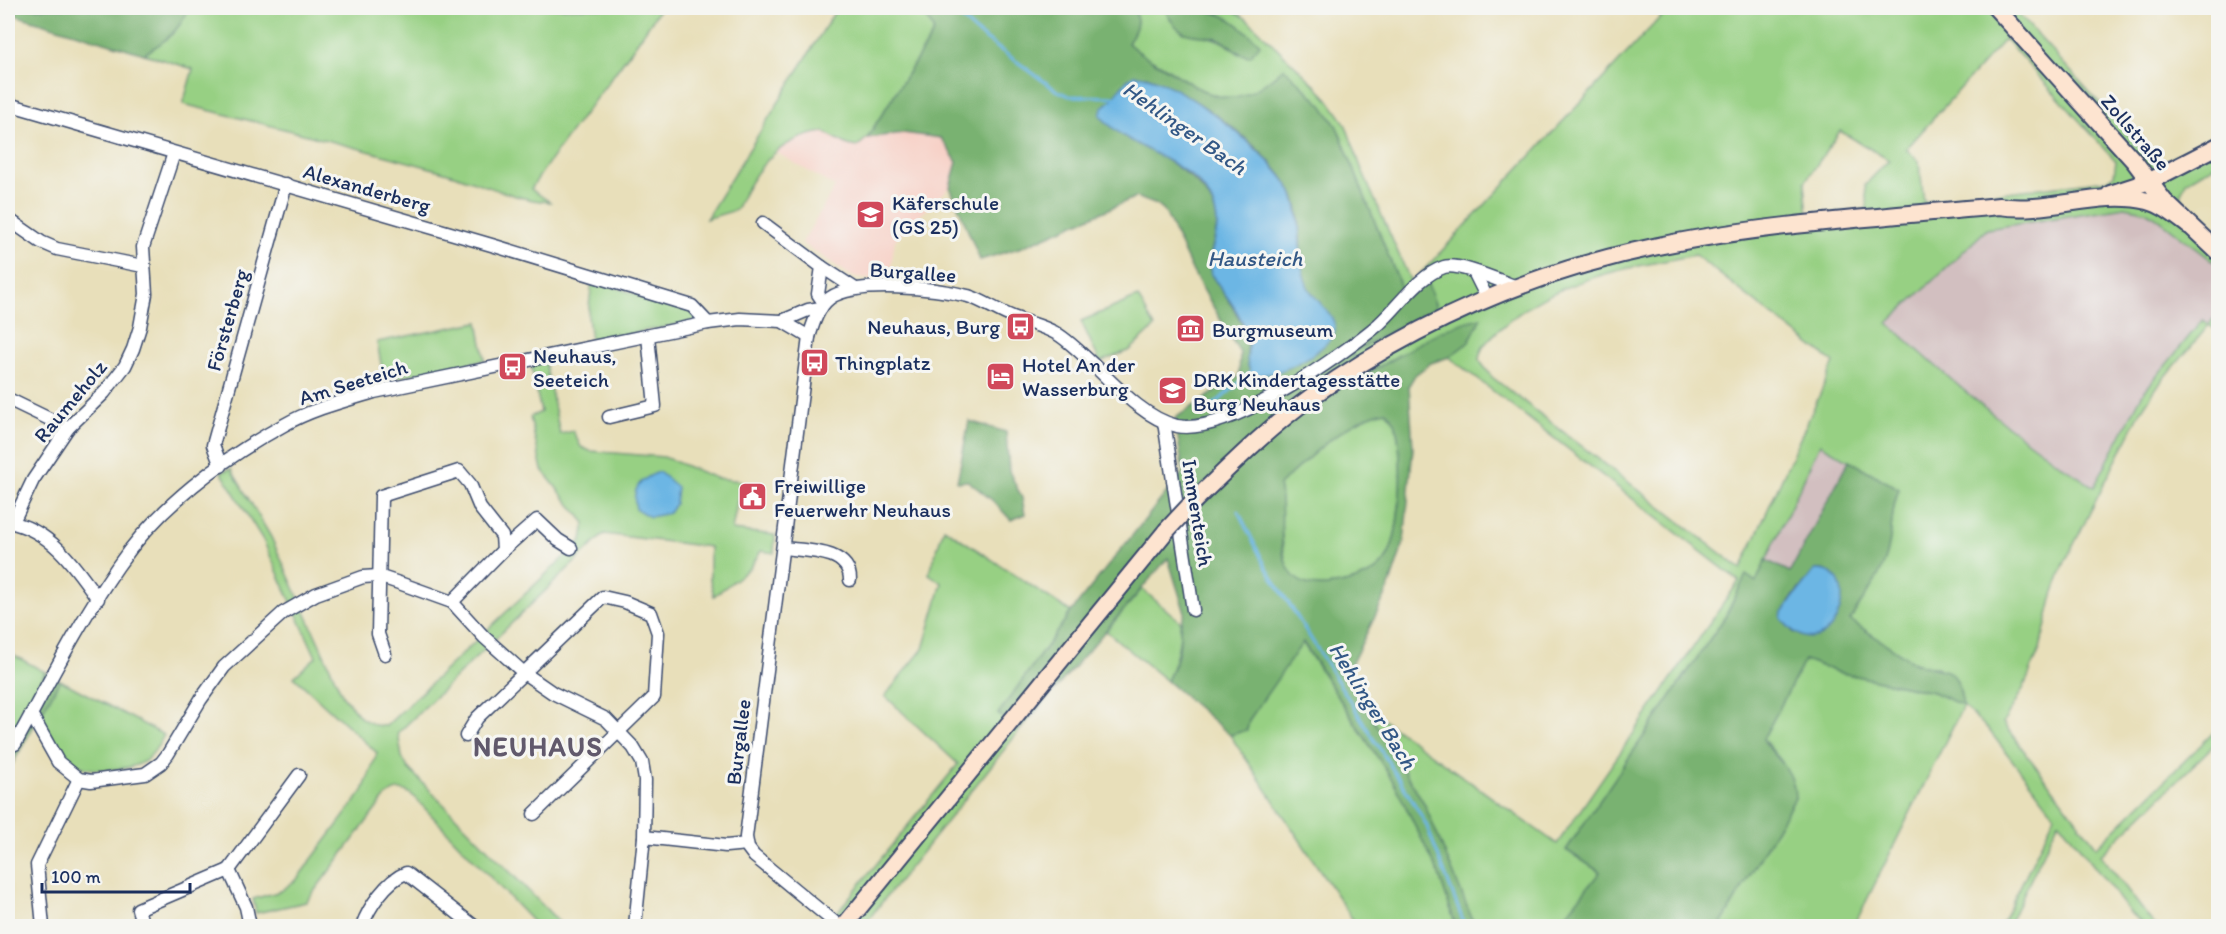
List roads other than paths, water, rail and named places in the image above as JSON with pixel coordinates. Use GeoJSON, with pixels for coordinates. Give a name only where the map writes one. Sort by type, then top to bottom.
{"type":"FeatureCollection","features":[{"type":"Feature","properties":{"kind":"street","name":"Zollstraße"},"geometry":{"type":"LineString","coordinates":[[1996,8],[2150,181],[2164,201],[2218,252]]}},
{"type":"Feature","properties":{"kind":"street","name":"Alexanderberg"},"geometry":{"type":"LineString","coordinates":[[8,104],[286,184],[692,306],[708,323]]}},
{"type":"Feature","properties":{"kind":"street"},"geometry":{"type":"LineString","coordinates":[[644,837],[726,846],[747,844],[751,853],[770,871],[841,927],[1192,502],[1254,443],[1310,398],[1374,356],[1487,298],[1624,254],[1682,242],[1812,225],[2102,196],[2150,181],[2218,146]]}},
{"type":"Feature","properties":{"kind":"street","name":"Raumeholz"},"geometry":{"type":"LineString","coordinates":[[98,598],[70,560],[55,545],[10,522],[33,480],[68,428],[104,393],[125,366],[133,349],[146,294],[142,267],[143,247],[174,153]]}},
{"type":"Feature","properties":{"kind":"street","name":"Försterberg"},"geometry":{"type":"LineString","coordinates":[[221,465],[213,446],[286,184]]}},
{"type":"Feature","properties":{"kind":"street"},"geometry":{"type":"LineString","coordinates":[[1999,206],[2018,209],[2122,198],[2149,201],[2188,225]]}},
{"type":"Feature","properties":{"kind":"street"},"geometry":{"type":"LineString","coordinates":[[8,219],[41,242],[64,251],[142,267]]}},
{"type":"Feature","properties":{"kind":"street"},"geometry":{"type":"LineString","coordinates":[[763,223],[822,267],[855,288]]}},
{"type":"Feature","properties":{"kind":"street"},"geometry":{"type":"LineString","coordinates":[[822,267],[818,294],[822,306]]}},
{"type":"Feature","properties":{"kind":"street","name":"Burgallee"},"geometry":{"type":"LineString","coordinates":[[747,844],[809,337],[822,306],[855,288],[872,286],[967,296],[1053,332],[1112,383],[1164,422],[1197,427],[1245,413],[1370,331],[1430,275],[1444,267],[1465,268],[1475,274],[1517,287]]}},
{"type":"Feature","properties":{"kind":"street"},"geometry":{"type":"LineString","coordinates":[[1475,274],[1487,298]]}},
{"type":"Feature","properties":{"kind":"street","name":"Am Seeteich"},"geometry":{"type":"LineString","coordinates":[[15,744],[118,565],[152,525],[196,484],[285,424],[328,405],[416,383],[708,323],[740,319],[782,321],[822,306]]}},
{"type":"Feature","properties":{"kind":"street","name":"Am Seeteich"},"geometry":{"type":"LineString","coordinates":[[782,321],[809,337]]}},
{"type":"Feature","properties":{"kind":"street"},"geometry":{"type":"LineString","coordinates":[[609,417],[655,406],[648,336]]}},
{"type":"Feature","properties":{"kind":"street"},"geometry":{"type":"LineString","coordinates":[[8,399],[68,428]]}},
{"type":"Feature","properties":{"kind":"street","name":"Immenteich"},"geometry":{"type":"LineString","coordinates":[[1164,422],[1193,610]]}},
{"type":"Feature","properties":{"kind":"street"},"geometry":{"type":"LineString","coordinates":[[385,654],[378,634],[381,496],[459,471],[470,484],[480,508],[502,536],[503,549]]}},
{"type":"Feature","properties":{"kind":"street"},"geometry":{"type":"LineString","coordinates":[[452,602],[503,549],[537,520],[558,540],[572,548]]}},
{"type":"Feature","properties":{"kind":"street"},"geometry":{"type":"LineString","coordinates":[[783,548],[832,555],[840,559],[849,569],[850,580]]}},
{"type":"Feature","properties":{"kind":"street"},"geometry":{"type":"LineString","coordinates":[[31,714],[58,762],[79,779],[134,777],[153,770],[168,754],[213,681],[264,628],[283,613],[316,594],[363,577],[378,576],[452,602],[484,637],[524,673],[553,693],[591,709],[619,731],[642,762],[645,780],[644,837],[635,927]]}},
{"type":"Feature","properties":{"kind":"street"},"geometry":{"type":"LineString","coordinates":[[466,736],[477,718],[603,597],[625,602],[651,613],[658,633],[654,697],[534,814]]}},
{"type":"Feature","properties":{"kind":"street"},"geometry":{"type":"LineString","coordinates":[[143,927],[138,909],[229,870],[299,775]]}},
{"type":"Feature","properties":{"kind":"street"},"geometry":{"type":"LineString","coordinates":[[43,927],[37,865],[79,779]]}},
{"type":"Feature","properties":{"kind":"street"},"geometry":{"type":"LineString","coordinates":[[229,870],[246,907],[250,927]]}},
{"type":"Feature","properties":{"kind":"street"},"geometry":{"type":"LineString","coordinates":[[362,927],[369,911],[391,882],[395,877],[405,873],[474,927]]}},
{"type":"Feature","properties":{"kind":"water","name":"Hausteich"},"geometry":{"type":"Polygon","coordinates":[[[1134,75],[1151,78],[1197,103],[1247,141],[1284,179],[1296,206],[1303,274],[1310,291],[1332,318],[1335,330],[1332,338],[1299,363],[1271,373],[1260,375],[1252,372],[1247,361],[1248,341],[1243,324],[1211,274],[1210,259],[1217,222],[1209,196],[1197,181],[1182,169],[1130,140],[1100,115],[1103,107],[1134,75]]]}},
{"type":"Feature","properties":{"kind":"water"},"geometry":{"type":"Polygon","coordinates":[[[659,472],[677,487],[675,504],[669,513],[650,517],[636,509],[636,490],[642,481],[659,472]]]}},
{"type":"Feature","properties":{"kind":"water"},"geometry":{"type":"Polygon","coordinates":[[[1815,570],[1832,574],[1840,585],[1842,601],[1837,617],[1828,630],[1814,637],[1799,634],[1781,618],[1782,612],[1815,570]]]}},
{"type":"Feature","properties":{"kind":"waterway","name":"Hehlinger Bach"},"geometry":{"type":"LineString","coordinates":[[950,8],[976,32],[1056,90],[1069,96],[1117,97]]}},
{"type":"Feature","properties":{"kind":"waterway","name":"Hehlinger Bach"},"geometry":{"type":"LineString","coordinates":[[1202,415],[1255,369]]}},
{"type":"Feature","properties":{"kind":"waterway","name":"Hehlinger Bach"},"geometry":{"type":"LineString","coordinates":[[1238,511],[1266,567],[1426,824],[1465,926]]}},
{"type":"Feature","properties":{"kind":"place","name":"Käferschule (GS 25)"},"geometry":{"type":"Point","coordinates":[871,214]}},
{"type":"Feature","properties":{"kind":"place","name":"Neuhaus, Burg"},"geometry":{"type":"Point","coordinates":[1021,326]}},
{"type":"Feature","properties":{"kind":"place","name":"Burgmuseum"},"geometry":{"type":"Point","coordinates":[1191,329]}},
{"type":"Feature","properties":{"kind":"place","name":"Thingplatz"},"geometry":{"type":"Point","coordinates":[814,362]}},
{"type":"Feature","properties":{"kind":"place","name":"Neuhaus, Seeteich"},"geometry":{"type":"Point","coordinates":[512,367]}},
{"type":"Feature","properties":{"kind":"place","name":"Hotel An der Wasserburg"},"geometry":{"type":"Point","coordinates":[1001,376]}},
{"type":"Feature","properties":{"kind":"place","name":"DRK Kindertagesstätte Burg Neuhaus"},"geometry":{"type":"Point","coordinates":[1172,391]}},
{"type":"Feature","properties":{"kind":"place","name":"Freiwillige Feuerwehr Neuhaus"},"geometry":{"type":"Point","coordinates":[753,497]}},
{"type":"Feature","properties":{"kind":"district","name":"NEUHAUS"},"geometry":{"type":"Point","coordinates":[538,746]}}]}
